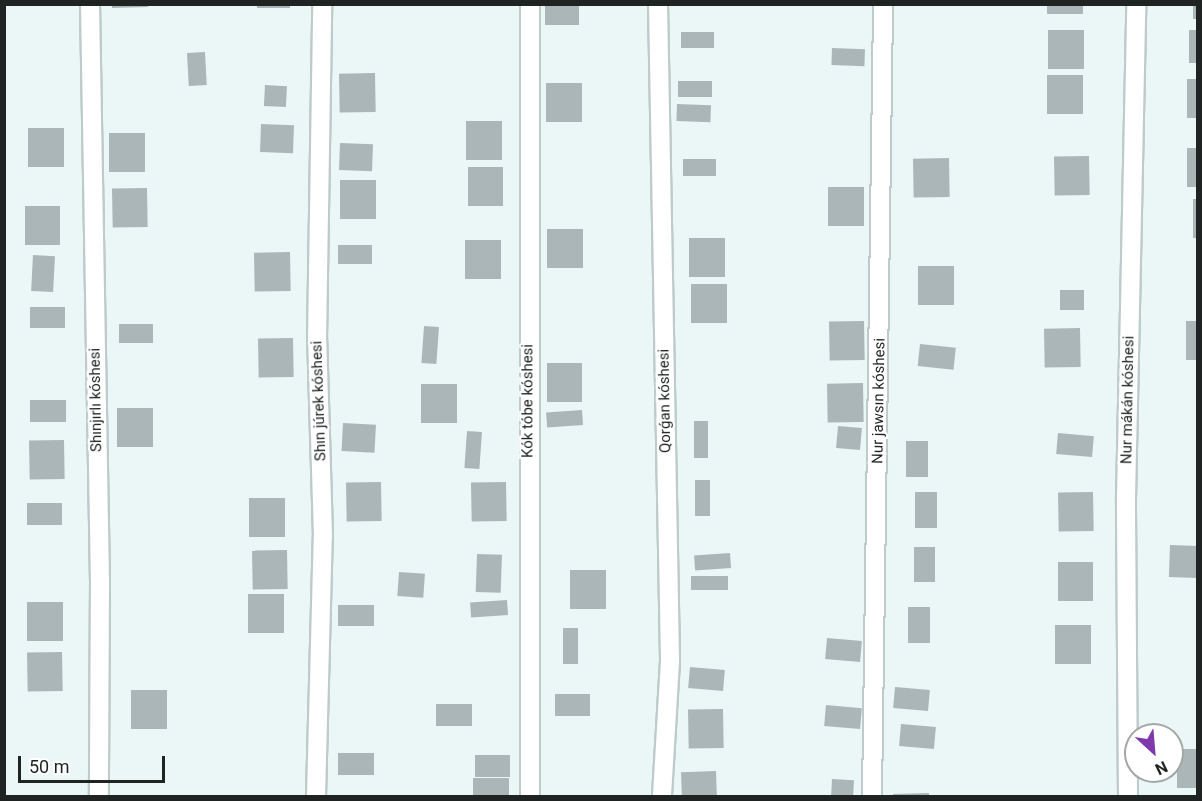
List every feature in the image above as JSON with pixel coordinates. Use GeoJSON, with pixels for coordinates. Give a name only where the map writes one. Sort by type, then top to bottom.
{"type":"FeatureCollection","features":[{"type":"Feature","properties":{"kind":"street","name":"Shınjırlı kóshesi"},"geometry":{"type":"LineString","coordinates":[[90,4],[100,581],[99,796]]}},
{"type":"Feature","properties":{"kind":"street","name":"Shın júrek kóshesi"},"geometry":{"type":"LineString","coordinates":[[316,796],[323,536],[317,339],[322,4]]}},
{"type":"Feature","properties":{"kind":"street","name":"Kók tóbe kóshesi"},"geometry":{"type":"LineString","coordinates":[[530,4],[530,796]]}},
{"type":"Feature","properties":{"kind":"street","name":"Qorǵan kóshesi"},"geometry":{"type":"LineString","coordinates":[[658,4],[670,661],[662,796]]}},
{"type":"Feature","properties":{"kind":"street","name":"Nur jawsın kóshesi"},"geometry":{"type":"LineString","coordinates":[[872,796],[883,4]]}},
{"type":"Feature","properties":{"kind":"street","name":"Nur mákán kóshesi"},"geometry":{"type":"LineString","coordinates":[[1128,796],[1126,498],[1136,4]]}},
{"type":"Feature","properties":{"kind":"building"},"geometry":{"type":"Polygon","coordinates":[[[112,4],[148,4],[148,7],[112,8],[112,4]]]}},
{"type":"Feature","properties":{"kind":"building"},"geometry":{"type":"Polygon","coordinates":[[[257,4],[290,4],[290,8],[257,8],[257,4]]]}},
{"type":"Feature","properties":{"kind":"building"},"geometry":{"type":"Polygon","coordinates":[[[1047,4],[1083,4],[1083,14],[1047,14],[1047,4]]]}},
{"type":"Feature","properties":{"kind":"building"},"geometry":{"type":"Polygon","coordinates":[[[1193,4],[1198,4],[1198,19],[1193,19],[1193,4]]]}},
{"type":"Feature","properties":{"kind":"building"},"geometry":{"type":"Polygon","coordinates":[[[545,6],[579,6],[579,25],[545,25],[545,6]]]}},
{"type":"Feature","properties":{"kind":"building"},"geometry":{"type":"Polygon","coordinates":[[[1048,30],[1084,30],[1084,69],[1048,69],[1048,30]]]}},
{"type":"Feature","properties":{"kind":"building"},"geometry":{"type":"Polygon","coordinates":[[[1189,30],[1198,30],[1198,63],[1189,63],[1189,30]]]}},
{"type":"Feature","properties":{"kind":"building"},"geometry":{"type":"Polygon","coordinates":[[[681,32],[714,32],[714,48],[681,48],[681,32]]]}},
{"type":"Feature","properties":{"kind":"building"},"geometry":{"type":"Polygon","coordinates":[[[832,48],[865,49],[864,66],[831,65],[832,48]]]}},
{"type":"Feature","properties":{"kind":"building"},"geometry":{"type":"Polygon","coordinates":[[[205,52],[207,85],[189,86],[187,53],[205,52]]]}},
{"type":"Feature","properties":{"kind":"building"},"geometry":{"type":"Polygon","coordinates":[[[375,73],[376,112],[340,113],[339,74],[375,73]]]}},
{"type":"Feature","properties":{"kind":"building"},"geometry":{"type":"Polygon","coordinates":[[[1047,75],[1083,75],[1083,114],[1047,114],[1047,75]]]}},
{"type":"Feature","properties":{"kind":"building"},"geometry":{"type":"Polygon","coordinates":[[[1187,79],[1198,79],[1198,118],[1187,118],[1187,79]]]}},
{"type":"Feature","properties":{"kind":"building"},"geometry":{"type":"Polygon","coordinates":[[[678,81],[712,81],[712,97],[678,97],[678,81]]]}},
{"type":"Feature","properties":{"kind":"building"},"geometry":{"type":"Polygon","coordinates":[[[546,83],[582,83],[582,122],[546,122],[546,83]]]}},
{"type":"Feature","properties":{"kind":"building"},"geometry":{"type":"Polygon","coordinates":[[[265,85],[287,86],[286,107],[264,106],[265,85]]]}},
{"type":"Feature","properties":{"kind":"building"},"geometry":{"type":"Polygon","coordinates":[[[677,104],[711,105],[710,122],[676,121],[677,104]]]}},
{"type":"Feature","properties":{"kind":"building"},"geometry":{"type":"Polygon","coordinates":[[[466,121],[502,121],[502,160],[466,160],[466,121]]]}},
{"type":"Feature","properties":{"kind":"building"},"geometry":{"type":"Polygon","coordinates":[[[261,124],[294,125],[293,153],[260,152],[261,124]]]}},
{"type":"Feature","properties":{"kind":"building"},"geometry":{"type":"Polygon","coordinates":[[[28,128],[64,128],[64,167],[28,167],[28,128]]]}},
{"type":"Feature","properties":{"kind":"building"},"geometry":{"type":"Polygon","coordinates":[[[109,133],[145,133],[145,172],[109,172],[109,133]]]}},
{"type":"Feature","properties":{"kind":"building"},"geometry":{"type":"Polygon","coordinates":[[[340,143],[373,144],[372,171],[339,170],[340,143]]]}},
{"type":"Feature","properties":{"kind":"building"},"geometry":{"type":"Polygon","coordinates":[[[1187,148],[1198,148],[1198,187],[1187,187],[1187,148]]]}},
{"type":"Feature","properties":{"kind":"building"},"geometry":{"type":"Polygon","coordinates":[[[1089,156],[1090,195],[1055,196],[1054,157],[1089,156]]]}},
{"type":"Feature","properties":{"kind":"building"},"geometry":{"type":"Polygon","coordinates":[[[949,158],[950,197],[914,198],[913,159],[949,158]]]}},
{"type":"Feature","properties":{"kind":"building"},"geometry":{"type":"Polygon","coordinates":[[[683,159],[716,159],[716,176],[683,176],[683,159]]]}},
{"type":"Feature","properties":{"kind":"building"},"geometry":{"type":"Polygon","coordinates":[[[468,167],[503,167],[503,206],[468,206],[468,167]]]}},
{"type":"Feature","properties":{"kind":"building"},"geometry":{"type":"Polygon","coordinates":[[[340,180],[376,180],[376,219],[340,219],[340,180]]]}},
{"type":"Feature","properties":{"kind":"building"},"geometry":{"type":"Polygon","coordinates":[[[828,187],[864,187],[864,226],[828,226],[828,187]]]}},
{"type":"Feature","properties":{"kind":"building"},"geometry":{"type":"Polygon","coordinates":[[[147,188],[148,227],[113,228],[112,189],[147,188]]]}},
{"type":"Feature","properties":{"kind":"building"},"geometry":{"type":"Polygon","coordinates":[[[1193,199],[1198,199],[1198,238],[1193,238],[1193,199]]]}},
{"type":"Feature","properties":{"kind":"building"},"geometry":{"type":"Polygon","coordinates":[[[25,206],[60,206],[60,245],[25,245],[25,206]]]}},
{"type":"Feature","properties":{"kind":"building"},"geometry":{"type":"Polygon","coordinates":[[[547,229],[583,229],[583,268],[547,268],[547,229]]]}},
{"type":"Feature","properties":{"kind":"building"},"geometry":{"type":"Polygon","coordinates":[[[689,238],[725,238],[725,277],[689,277],[689,238]]]}},
{"type":"Feature","properties":{"kind":"building"},"geometry":{"type":"Polygon","coordinates":[[[465,240],[501,240],[501,279],[465,279],[465,240]]]}},
{"type":"Feature","properties":{"kind":"building"},"geometry":{"type":"Polygon","coordinates":[[[338,245],[372,245],[372,264],[338,264],[338,245]]]}},
{"type":"Feature","properties":{"kind":"building"},"geometry":{"type":"Polygon","coordinates":[[[290,252],[291,291],[255,292],[254,253],[290,252]]]}},
{"type":"Feature","properties":{"kind":"building"},"geometry":{"type":"Polygon","coordinates":[[[33,255],[55,256],[53,292],[31,291],[33,255]]]}},
{"type":"Feature","properties":{"kind":"building"},"geometry":{"type":"Polygon","coordinates":[[[918,266],[954,266],[954,305],[918,305],[918,266]]]}},
{"type":"Feature","properties":{"kind":"building"},"geometry":{"type":"Polygon","coordinates":[[[691,284],[727,284],[727,323],[691,323],[691,284]]]}},
{"type":"Feature","properties":{"kind":"building"},"geometry":{"type":"Polygon","coordinates":[[[1060,290],[1084,290],[1084,310],[1060,310],[1060,290]]]}},
{"type":"Feature","properties":{"kind":"building"},"geometry":{"type":"Polygon","coordinates":[[[30,307],[65,307],[65,328],[30,328],[30,307]]]}},
{"type":"Feature","properties":{"kind":"building"},"geometry":{"type":"Polygon","coordinates":[[[864,321],[865,360],[830,361],[829,322],[864,321]]]}},
{"type":"Feature","properties":{"kind":"building"},"geometry":{"type":"Polygon","coordinates":[[[1186,321],[1198,321],[1198,360],[1186,360],[1186,321]]]}},
{"type":"Feature","properties":{"kind":"building"},"geometry":{"type":"Polygon","coordinates":[[[119,324],[153,324],[153,343],[119,343],[119,324]]]}},
{"type":"Feature","properties":{"kind":"building"},"geometry":{"type":"Polygon","coordinates":[[[424,326],[439,327],[436,364],[421,363],[424,326]]]}},
{"type":"Feature","properties":{"kind":"building"},"geometry":{"type":"Polygon","coordinates":[[[1080,328],[1081,367],[1045,368],[1044,329],[1080,328]]]}},
{"type":"Feature","properties":{"kind":"building"},"geometry":{"type":"Polygon","coordinates":[[[293,338],[294,377],[259,378],[258,339],[293,338]]]}},
{"type":"Feature","properties":{"kind":"building"},"geometry":{"type":"Polygon","coordinates":[[[920,344],[956,348],[954,370],[918,366],[920,344]]]}},
{"type":"Feature","properties":{"kind":"building"},"geometry":{"type":"Polygon","coordinates":[[[547,363],[582,363],[582,402],[547,402],[547,363]]]}},
{"type":"Feature","properties":{"kind":"building"},"geometry":{"type":"Polygon","coordinates":[[[863,383],[864,422],[828,423],[827,384],[863,383]]]}},
{"type":"Feature","properties":{"kind":"building"},"geometry":{"type":"Polygon","coordinates":[[[421,384],[457,384],[457,423],[421,423],[421,384]]]}},
{"type":"Feature","properties":{"kind":"building"},"geometry":{"type":"Polygon","coordinates":[[[30,400],[66,400],[66,422],[30,422],[30,400]]]}},
{"type":"Feature","properties":{"kind":"building"},"geometry":{"type":"Polygon","coordinates":[[[117,408],[153,408],[153,447],[117,447],[117,408]]]}},
{"type":"Feature","properties":{"kind":"building"},"geometry":{"type":"Polygon","coordinates":[[[582,410],[583,425],[547,427],[546,413],[582,410]]]}},
{"type":"Feature","properties":{"kind":"building"},"geometry":{"type":"Polygon","coordinates":[[[694,421],[708,421],[708,458],[694,458],[694,421]]]}},
{"type":"Feature","properties":{"kind":"building"},"geometry":{"type":"Polygon","coordinates":[[[343,423],[376,425],[374,453],[342,451],[343,423]]]}},
{"type":"Feature","properties":{"kind":"building"},"geometry":{"type":"Polygon","coordinates":[[[838,426],[862,428],[860,450],[836,448],[838,426]]]}},
{"type":"Feature","properties":{"kind":"building"},"geometry":{"type":"Polygon","coordinates":[[[467,431],[482,432],[479,469],[464,468],[467,431]]]}},
{"type":"Feature","properties":{"kind":"building"},"geometry":{"type":"Polygon","coordinates":[[[1058,433],[1094,436],[1092,457],[1056,454],[1058,433]]]}},
{"type":"Feature","properties":{"kind":"building"},"geometry":{"type":"Polygon","coordinates":[[[64,440],[65,479],[30,480],[29,441],[64,440]]]}},
{"type":"Feature","properties":{"kind":"building"},"geometry":{"type":"Polygon","coordinates":[[[906,441],[928,441],[928,477],[906,477],[906,441]]]}},
{"type":"Feature","properties":{"kind":"building"},"geometry":{"type":"Polygon","coordinates":[[[695,480],[710,480],[710,516],[695,516],[695,480]]]}},
{"type":"Feature","properties":{"kind":"building"},"geometry":{"type":"Polygon","coordinates":[[[381,482],[382,521],[347,522],[346,483],[381,482]]]}},
{"type":"Feature","properties":{"kind":"building"},"geometry":{"type":"Polygon","coordinates":[[[506,482],[507,521],[472,522],[471,483],[506,482]]]}},
{"type":"Feature","properties":{"kind":"building"},"geometry":{"type":"Polygon","coordinates":[[[915,492],[937,492],[937,528],[915,528],[915,492]]]}},
{"type":"Feature","properties":{"kind":"building"},"geometry":{"type":"Polygon","coordinates":[[[1093,492],[1094,531],[1059,532],[1058,493],[1093,492]]]}},
{"type":"Feature","properties":{"kind":"building"},"geometry":{"type":"Polygon","coordinates":[[[249,498],[285,498],[285,537],[249,537],[249,498]]]}},
{"type":"Feature","properties":{"kind":"building"},"geometry":{"type":"Polygon","coordinates":[[[27,503],[62,503],[62,525],[27,525],[27,503]]]}},
{"type":"Feature","properties":{"kind":"building"},"geometry":{"type":"Polygon","coordinates":[[[1170,545],[1198,546],[1197,578],[1169,577],[1170,545]]]}},
{"type":"Feature","properties":{"kind":"building"},"geometry":{"type":"Polygon","coordinates":[[[914,547],[935,547],[935,582],[914,582],[914,547]]]}},
{"type":"Feature","properties":{"kind":"building"},"geometry":{"type":"Polygon","coordinates":[[[287,550],[288,589],[253,590],[252,551],[287,550]]]}},
{"type":"Feature","properties":{"kind":"building"},"geometry":{"type":"Polygon","coordinates":[[[730,553],[731,568],[695,570],[694,556],[730,553]]]}},
{"type":"Feature","properties":{"kind":"building"},"geometry":{"type":"Polygon","coordinates":[[[477,554],[502,555],[501,593],[476,592],[477,554]]]}},
{"type":"Feature","properties":{"kind":"building"},"geometry":{"type":"Polygon","coordinates":[[[1058,562],[1093,562],[1093,601],[1058,601],[1058,562]]]}},
{"type":"Feature","properties":{"kind":"building"},"geometry":{"type":"Polygon","coordinates":[[[570,570],[606,570],[606,609],[570,609],[570,570]]]}},
{"type":"Feature","properties":{"kind":"building"},"geometry":{"type":"Polygon","coordinates":[[[399,572],[425,574],[423,598],[397,596],[399,572]]]}},
{"type":"Feature","properties":{"kind":"building"},"geometry":{"type":"Polygon","coordinates":[[[691,576],[728,576],[728,590],[691,590],[691,576]]]}},
{"type":"Feature","properties":{"kind":"building"},"geometry":{"type":"Polygon","coordinates":[[[248,594],[284,594],[284,633],[248,633],[248,594]]]}},
{"type":"Feature","properties":{"kind":"building"},"geometry":{"type":"Polygon","coordinates":[[[507,600],[508,615],[471,618],[470,603],[507,600]]]}},
{"type":"Feature","properties":{"kind":"building"},"geometry":{"type":"Polygon","coordinates":[[[27,602],[63,602],[63,641],[27,641],[27,602]]]}},
{"type":"Feature","properties":{"kind":"building"},"geometry":{"type":"Polygon","coordinates":[[[338,605],[374,605],[374,626],[338,626],[338,605]]]}},
{"type":"Feature","properties":{"kind":"building"},"geometry":{"type":"Polygon","coordinates":[[[908,607],[930,607],[930,643],[908,643],[908,607]]]}},
{"type":"Feature","properties":{"kind":"building"},"geometry":{"type":"Polygon","coordinates":[[[1055,625],[1091,625],[1091,664],[1055,664],[1055,625]]]}},
{"type":"Feature","properties":{"kind":"building"},"geometry":{"type":"Polygon","coordinates":[[[563,628],[578,628],[578,664],[563,664],[563,628]]]}},
{"type":"Feature","properties":{"kind":"building"},"geometry":{"type":"Polygon","coordinates":[[[827,638],[862,641],[860,662],[825,659],[827,638]]]}},
{"type":"Feature","properties":{"kind":"building"},"geometry":{"type":"Polygon","coordinates":[[[62,652],[63,691],[28,692],[27,653],[62,652]]]}},
{"type":"Feature","properties":{"kind":"building"},"geometry":{"type":"Polygon","coordinates":[[[690,667],[725,670],[723,691],[688,688],[690,667]]]}},
{"type":"Feature","properties":{"kind":"building"},"geometry":{"type":"Polygon","coordinates":[[[895,687],[930,690],[928,711],[893,708],[895,687]]]}},
{"type":"Feature","properties":{"kind":"building"},"geometry":{"type":"Polygon","coordinates":[[[131,690],[167,690],[167,729],[131,729],[131,690]]]}},
{"type":"Feature","properties":{"kind":"building"},"geometry":{"type":"Polygon","coordinates":[[[555,694],[590,694],[590,716],[555,716],[555,694]]]}},
{"type":"Feature","properties":{"kind":"building"},"geometry":{"type":"Polygon","coordinates":[[[436,704],[472,704],[472,726],[436,726],[436,704]]]}},
{"type":"Feature","properties":{"kind":"building"},"geometry":{"type":"Polygon","coordinates":[[[826,705],[862,708],[860,729],[824,726],[826,705]]]}},
{"type":"Feature","properties":{"kind":"building"},"geometry":{"type":"Polygon","coordinates":[[[723,709],[724,748],[689,749],[688,710],[723,709]]]}},
{"type":"Feature","properties":{"kind":"building"},"geometry":{"type":"Polygon","coordinates":[[[901,724],[936,727],[934,749],[899,746],[901,724]]]}},
{"type":"Feature","properties":{"kind":"building"},"geometry":{"type":"Polygon","coordinates":[[[1184,749],[1198,749],[1198,788],[1177,788],[1177,783],[1184,783],[1184,749]]]}},
{"type":"Feature","properties":{"kind":"building"},"geometry":{"type":"Polygon","coordinates":[[[338,753],[374,753],[374,775],[338,775],[338,753]]]}},
{"type":"Feature","properties":{"kind":"building"},"geometry":{"type":"Polygon","coordinates":[[[475,755],[510,755],[510,777],[475,777],[475,755]]]}},
{"type":"Feature","properties":{"kind":"building"},"geometry":{"type":"Polygon","coordinates":[[[716,771],[717,796],[682,796],[681,772],[716,771]]]}},
{"type":"Feature","properties":{"kind":"building"},"geometry":{"type":"Polygon","coordinates":[[[473,778],[509,778],[509,796],[473,796],[473,778]]]}},
{"type":"Feature","properties":{"kind":"building"},"geometry":{"type":"Polygon","coordinates":[[[832,779],[854,780],[853,796],[831,796],[832,779]]]}},
{"type":"Feature","properties":{"kind":"building"},"geometry":{"type":"Polygon","coordinates":[[[929,793],[929,796],[893,796],[893,794],[929,793]]]}}]}
